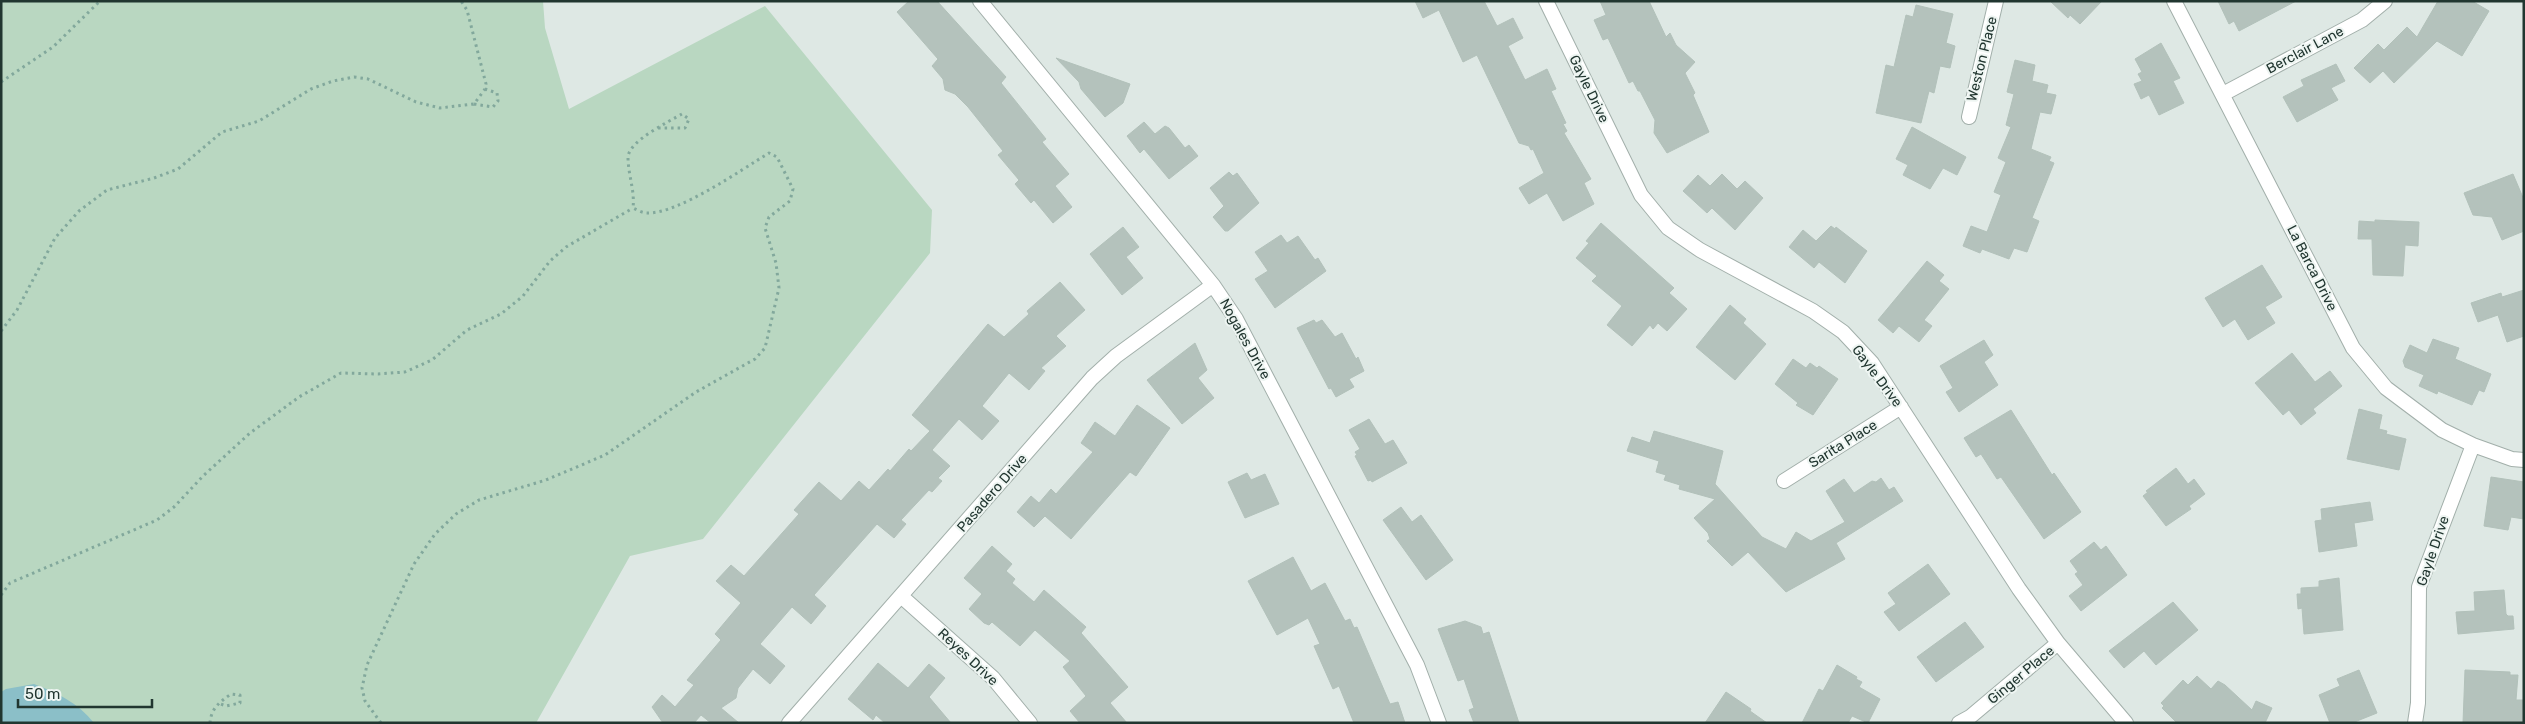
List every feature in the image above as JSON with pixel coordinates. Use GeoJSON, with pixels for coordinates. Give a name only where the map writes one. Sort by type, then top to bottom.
{"type":"FeatureCollection","features":[{"type":"Feature","properties":{"kind":"street","name":"Nogales Drive"},"geometry":{"type":"LineString","coordinates":[[980,1],[1213,285],[1236,319],[1417,665],[1439,723]]}},
{"type":"Feature","properties":{"kind":"street","name":"Gayle Drive"},"geometry":{"type":"LineString","coordinates":[[1546,1],[1641,195],[1668,228],[1700,250],[1813,311],[1844,332],[1872,363],[2019,589],[2058,643],[2126,723]]}},
{"type":"Feature","properties":{"kind":"street","name":"Weston Place"},"geometry":{"type":"LineString","coordinates":[[1968,116],[1996,1]]}},
{"type":"Feature","properties":{"kind":"street","name":"La Barca Drive"},"geometry":{"type":"LineString","coordinates":[[2174,1],[2353,348],[2386,388],[2442,430],[2473,445],[2512,459],[2524,460]]}},
{"type":"Feature","properties":{"kind":"street","name":"Berclair Lane"},"geometry":{"type":"LineString","coordinates":[[2223,94],[2362,20],[2385,1]]}},
{"type":"Feature","properties":{"kind":"street","name":"Pasadero Drive"},"geometry":{"type":"LineString","coordinates":[[790,723],[1092,378],[1116,356],[1213,285]]}},
{"type":"Feature","properties":{"kind":"street","name":"Sarita Place"},"geometry":{"type":"LineString","coordinates":[[1784,481],[1901,407]]}},
{"type":"Feature","properties":{"kind":"street","name":"Gayle Drive"},"geometry":{"type":"LineString","coordinates":[[2415,723],[2418,703],[2419,588],[2473,445]]}},
{"type":"Feature","properties":{"kind":"street","name":"Reyes Drive"},"geometry":{"type":"LineString","coordinates":[[901,596],[993,678],[1030,723]]}},
{"type":"Feature","properties":{"kind":"street","name":"Ginger Place"},"geometry":{"type":"LineString","coordinates":[[1959,723],[1970,717],[2058,643]]}},
{"type":"Feature","properties":{"kind":"path"},"geometry":{"type":"LineString","coordinates":[[1,82],[53,47],[100,1]]}},
{"type":"Feature","properties":{"kind":"path"},"geometry":{"type":"LineString","coordinates":[[461,1],[467,10],[473,40],[484,69],[485,89],[474,104]]}},
{"type":"Feature","properties":{"kind":"path"},"geometry":{"type":"LineString","coordinates":[[1,331],[18,310],[55,238],[79,211],[107,190],[154,178],[178,168],[222,132],[259,120],[311,90],[333,81],[354,77],[368,79],[416,102],[440,108],[474,104],[493,107],[498,101],[497,93],[485,89]]}},
{"type":"Feature","properties":{"kind":"path"},"geometry":{"type":"LineString","coordinates":[[633,208],[634,193],[628,156],[632,146],[658,128],[682,114],[689,119],[685,128],[658,128]]}},
{"type":"Feature","properties":{"kind":"path"},"geometry":{"type":"LineString","coordinates":[[381,723],[365,701],[362,688],[366,665],[414,564],[435,534],[456,514],[479,500],[546,480],[605,455],[696,392],[755,359],[765,348],[780,288],[776,263],[765,228],[769,217],[790,201],[793,189],[777,157],[769,153],[692,198],[668,209],[647,214],[633,208]]}},
{"type":"Feature","properties":{"kind":"path"},"geometry":{"type":"LineString","coordinates":[[1,595],[10,583],[157,520],[174,507],[203,476],[250,433],[299,397],[341,373],[378,374],[405,372],[432,360],[467,330],[501,314],[523,296],[550,261],[566,247],[633,208]]}},
{"type":"Feature","properties":{"kind":"path"},"geometry":{"type":"LineString","coordinates":[[210,723],[211,715],[218,703],[231,694],[240,695],[240,703],[226,706],[218,703]]}},
{"type":"Feature","properties":{"kind":"green space"},"geometry":{"type":"Polygon","coordinates":[[[1,1],[543,1],[545,28],[569,109],[765,6],[932,210],[930,253],[703,539],[630,556],[536,723],[1,723],[1,1]]]}},
{"type":"Feature","properties":{"kind":"water"},"geometry":{"type":"Polygon","coordinates":[[[34,684],[67,699],[94,723],[1,723],[1,692],[6,689],[34,684]]]}},
{"type":"Feature","properties":{"kind":"building"},"geometry":{"type":"Polygon","coordinates":[[[909,1],[937,1],[1006,77],[1001,83],[1046,139],[1042,142],[1069,174],[1055,186],[1072,207],[1053,223],[1034,200],[1031,203],[1015,184],[1019,180],[998,155],[1003,151],[968,107],[955,94],[945,90],[943,79],[932,66],[938,59],[897,12],[909,1]]]}},
{"type":"Feature","properties":{"kind":"building"},"geometry":{"type":"Polygon","coordinates":[[[1415,1],[1484,1],[1497,26],[1513,18],[1523,38],[1508,46],[1525,80],[1547,69],[1556,89],[1551,91],[1566,123],[1563,124],[1567,131],[1564,133],[1591,179],[1584,183],[1594,204],[1563,221],[1547,193],[1529,204],[1519,188],[1544,173],[1533,149],[1531,150],[1529,146],[1519,143],[1477,55],[1463,62],[1439,10],[1423,18],[1415,1]]]}},
{"type":"Feature","properties":{"kind":"building"},"geometry":{"type":"Polygon","coordinates":[[[1600,1],[1649,1],[1666,37],[1670,33],[1676,45],[1695,62],[1685,73],[1695,93],[1693,95],[1709,132],[1667,153],[1654,133],[1655,120],[1640,91],[1638,91],[1633,81],[1629,83],[1608,38],[1603,40],[1594,20],[1606,15],[1600,1]]]}},
{"type":"Feature","properties":{"kind":"building"},"geometry":{"type":"Polygon","coordinates":[[[2050,1],[2102,1],[2080,24],[2070,15],[2068,18],[2050,1]]]}},
{"type":"Feature","properties":{"kind":"building"},"geometry":{"type":"Polygon","coordinates":[[[2218,1],[2296,1],[2239,31],[2234,21],[2229,24],[2218,1]]]}},
{"type":"Feature","properties":{"kind":"building"},"geometry":{"type":"Polygon","coordinates":[[[2438,1],[2472,1],[2489,11],[2462,56],[2437,41],[2394,83],[2383,71],[2370,83],[2354,68],[2378,44],[2384,50],[2407,27],[2417,37],[2438,1]]]}},
{"type":"Feature","properties":{"kind":"building"},"geometry":{"type":"Polygon","coordinates":[[[1916,5],[1953,14],[1946,43],[1955,46],[1950,68],[1940,66],[1934,93],[1929,91],[1921,123],[1876,113],[1886,65],[1894,67],[1906,15],[1913,17],[1916,5]]]}},
{"type":"Feature","properties":{"kind":"building"},"geometry":{"type":"Polygon","coordinates":[[[2161,43],[2180,78],[2173,81],[2184,103],[2159,115],[2149,95],[2141,99],[2134,84],[2142,81],[2138,74],[2142,72],[2135,59],[2161,43]]]}},
{"type":"Feature","properties":{"kind":"building"},"geometry":{"type":"Polygon","coordinates":[[[1056,58],[1130,84],[1123,103],[1105,117],[1081,89],[1079,82],[1056,58]]]}},
{"type":"Feature","properties":{"kind":"building"},"geometry":{"type":"Polygon","coordinates":[[[2015,60],[2035,65],[2032,81],[2048,85],[2046,93],[2056,95],[2051,114],[2040,112],[2031,149],[2051,157],[2049,161],[2054,163],[2032,218],[2039,221],[2027,252],[2014,248],[2009,259],[1982,249],[1980,253],[1963,246],[1971,226],[1987,232],[2001,195],[1994,192],[2006,162],[1998,158],[2011,127],[2006,125],[2014,94],[2007,92],[2015,60]]]}},
{"type":"Feature","properties":{"kind":"building"},"geometry":{"type":"Polygon","coordinates":[[[2336,64],[2345,81],[2331,88],[2338,100],[2297,122],[2283,97],[2304,86],[2301,80],[2336,64]]]}},
{"type":"Feature","properties":{"kind":"building"},"geometry":{"type":"Polygon","coordinates":[[[1144,122],[1155,134],[1165,126],[1169,128],[1185,148],[1189,145],[1198,156],[1169,179],[1144,149],[1140,153],[1127,136],[1144,122]]]}},
{"type":"Feature","properties":{"kind":"building"},"geometry":{"type":"Polygon","coordinates":[[[1912,127],[1966,157],[1957,175],[1943,168],[1930,189],[1903,175],[1908,165],[1896,159],[1912,127]]]}},
{"type":"Feature","properties":{"kind":"building"},"geometry":{"type":"Polygon","coordinates":[[[1229,172],[1233,176],[1237,173],[1259,203],[1228,231],[1225,231],[1213,217],[1224,206],[1210,188],[1229,172]]]}},
{"type":"Feature","properties":{"kind":"building"},"geometry":{"type":"Polygon","coordinates":[[[1722,174],[1737,189],[1745,181],[1763,198],[1735,230],[1712,208],[1707,213],[1683,191],[1698,175],[1710,186],[1722,174]]]}},
{"type":"Feature","properties":{"kind":"building"},"geometry":{"type":"Polygon","coordinates":[[[2513,174],[2524,200],[2524,231],[2502,240],[2492,217],[2473,215],[2464,193],[2513,174]]]}},
{"type":"Feature","properties":{"kind":"building"},"geometry":{"type":"Polygon","coordinates":[[[2375,220],[2419,222],[2418,246],[2405,245],[2403,276],[2373,275],[2372,239],[2358,239],[2359,221],[2375,222],[2375,220]]]}},
{"type":"Feature","properties":{"kind":"building"},"geometry":{"type":"Polygon","coordinates":[[[1601,223],[1674,288],[1669,293],[1687,309],[1667,331],[1658,323],[1653,329],[1650,325],[1632,346],[1607,325],[1622,306],[1592,281],[1597,276],[1576,258],[1589,243],[1586,241],[1601,223]]]}},
{"type":"Feature","properties":{"kind":"building"},"geometry":{"type":"Polygon","coordinates":[[[1831,226],[1835,229],[1836,227],[1867,251],[1845,283],[1819,262],[1814,268],[1789,247],[1803,230],[1816,241],[1831,226]]]}},
{"type":"Feature","properties":{"kind":"building"},"geometry":{"type":"Polygon","coordinates":[[[1123,227],[1139,247],[1126,257],[1143,278],[1122,295],[1090,254],[1123,227]]]}},
{"type":"Feature","properties":{"kind":"building"},"geometry":{"type":"Polygon","coordinates":[[[1281,235],[1287,243],[1298,236],[1315,260],[1318,258],[1326,271],[1275,308],[1255,279],[1268,271],[1255,252],[1281,235]]]}},
{"type":"Feature","properties":{"kind":"building"},"geometry":{"type":"Polygon","coordinates":[[[1927,261],[1944,275],[1939,281],[1949,289],[1924,320],[1932,326],[1919,342],[1899,326],[1893,333],[1878,320],[1927,261]]]}},
{"type":"Feature","properties":{"kind":"building"},"geometry":{"type":"Polygon","coordinates":[[[2262,265],[2282,297],[2265,307],[2275,323],[2248,340],[2235,319],[2223,327],[2205,298],[2262,265]]]}},
{"type":"Feature","properties":{"kind":"building"},"geometry":{"type":"Polygon","coordinates":[[[1060,282],[1085,310],[1056,336],[1066,346],[1041,368],[1045,371],[1029,390],[1009,373],[982,406],[999,421],[982,440],[959,419],[932,450],[950,466],[938,478],[942,481],[932,492],[929,490],[901,520],[906,524],[894,538],[877,524],[814,595],[826,606],[811,624],[792,607],[760,644],[785,666],[770,684],[753,669],[738,688],[736,698],[721,708],[739,723],[711,723],[701,715],[694,723],[663,723],[652,707],[662,695],[675,707],[694,685],[687,680],[721,640],[715,634],[741,603],[716,581],[731,565],[744,576],[799,514],[794,510],[819,482],[841,501],[859,481],[869,490],[888,469],[890,471],[909,449],[911,451],[930,431],[912,415],[988,324],[1004,337],[1029,314],[1027,311],[1060,282]]]}},
{"type":"Feature","properties":{"kind":"building"},"geometry":{"type":"Polygon","coordinates":[[[2524,290],[2524,336],[2507,342],[2498,315],[2478,322],[2471,303],[2501,293],[2502,297],[2524,290]]]}},
{"type":"Feature","properties":{"kind":"building"},"geometry":{"type":"Polygon","coordinates":[[[1730,305],[1746,319],[1743,323],[1766,344],[1735,380],[1696,347],[1730,305]]]}},
{"type":"Feature","properties":{"kind":"building"},"geometry":{"type":"Polygon","coordinates":[[[1314,320],[1316,323],[1322,320],[1335,337],[1342,333],[1356,359],[1358,357],[1364,371],[1349,379],[1354,387],[1336,397],[1331,388],[1329,389],[1297,328],[1314,320]]]}},
{"type":"Feature","properties":{"kind":"building"},"geometry":{"type":"Polygon","coordinates":[[[2433,339],[2459,348],[2455,359],[2491,374],[2484,392],[2479,390],[2472,405],[2438,391],[2437,394],[2419,386],[2424,375],[2405,367],[2403,361],[2410,345],[2427,353],[2433,339]]]}},
{"type":"Feature","properties":{"kind":"building"},"geometry":{"type":"Polygon","coordinates":[[[1984,340],[1993,355],[1984,362],[1998,385],[1959,412],[1946,392],[1953,388],[1940,366],[1984,340]]]}},
{"type":"Feature","properties":{"kind":"building"},"geometry":{"type":"Polygon","coordinates":[[[1195,343],[1207,370],[1198,378],[1214,398],[1182,424],[1147,380],[1195,343]]]}},
{"type":"Feature","properties":{"kind":"building"},"geometry":{"type":"Polygon","coordinates":[[[2292,353],[2315,382],[2330,371],[2342,386],[2313,409],[2316,413],[2301,425],[2289,410],[2283,415],[2255,383],[2292,353]]]}},
{"type":"Feature","properties":{"kind":"building"},"geometry":{"type":"Polygon","coordinates":[[[1793,359],[1806,368],[1810,363],[1817,368],[1819,366],[1838,379],[1813,415],[1796,405],[1798,403],[1775,384],[1793,359]]]}},
{"type":"Feature","properties":{"kind":"building"},"geometry":{"type":"Polygon","coordinates":[[[1137,405],[1170,428],[1136,476],[1130,472],[1071,539],[1045,516],[1034,527],[1017,512],[1031,496],[1039,503],[1051,489],[1056,494],[1093,452],[1081,443],[1095,422],[1115,436],[1137,405]]]}},
{"type":"Feature","properties":{"kind":"building"},"geometry":{"type":"Polygon","coordinates":[[[2359,409],[2382,415],[2379,429],[2387,431],[2386,434],[2406,439],[2399,470],[2347,459],[2359,409]]]}},
{"type":"Feature","properties":{"kind":"building"},"geometry":{"type":"Polygon","coordinates":[[[2011,410],[2052,475],[2054,473],[2081,512],[2044,539],[2001,477],[1997,479],[1981,454],[1976,457],[1964,438],[2011,410]]]}},
{"type":"Feature","properties":{"kind":"building"},"geometry":{"type":"Polygon","coordinates":[[[1369,419],[1385,444],[1393,440],[1407,463],[1372,482],[1371,480],[1368,481],[1355,456],[1357,455],[1355,452],[1360,449],[1349,430],[1369,419]]]}},
{"type":"Feature","properties":{"kind":"building"},"geometry":{"type":"Polygon","coordinates":[[[1654,431],[1723,451],[1715,484],[1762,537],[1786,549],[1796,532],[1811,541],[1845,522],[1826,491],[1844,479],[1854,493],[1872,481],[1876,482],[1881,478],[1889,490],[1894,487],[1903,501],[1836,543],[1845,559],[1786,592],[1748,552],[1732,566],[1707,541],[1710,539],[1708,533],[1694,518],[1715,499],[1679,489],[1680,485],[1664,480],[1666,475],[1656,472],[1659,461],[1627,451],[1632,437],[1650,443],[1654,431]]]}},
{"type":"Feature","properties":{"kind":"building"},"geometry":{"type":"Polygon","coordinates":[[[2176,468],[2188,484],[2194,479],[2205,494],[2189,506],[2191,509],[2166,526],[2143,496],[2148,492],[2146,491],[2176,468]]]}},
{"type":"Feature","properties":{"kind":"building"},"geometry":{"type":"Polygon","coordinates":[[[1247,473],[1251,480],[1265,474],[1279,504],[1245,518],[1228,482],[1247,473]]]}},
{"type":"Feature","properties":{"kind":"building"},"geometry":{"type":"Polygon","coordinates":[[[2491,477],[2524,482],[2524,519],[2511,517],[2508,530],[2484,526],[2491,477]]]}},
{"type":"Feature","properties":{"kind":"building"},"geometry":{"type":"Polygon","coordinates":[[[2370,502],[2373,520],[2354,523],[2357,546],[2319,552],[2315,521],[2322,520],[2321,509],[2370,502]]]}},
{"type":"Feature","properties":{"kind":"building"},"geometry":{"type":"Polygon","coordinates":[[[1401,507],[1412,522],[1421,515],[1453,560],[1426,580],[1383,520],[1401,507]]]}},
{"type":"Feature","properties":{"kind":"building"},"geometry":{"type":"Polygon","coordinates":[[[2094,542],[2101,550],[2106,546],[2127,575],[2081,611],[2069,596],[2083,585],[2075,574],[2078,572],[2070,561],[2094,542]]]}},
{"type":"Feature","properties":{"kind":"building"},"geometry":{"type":"Polygon","coordinates":[[[992,546],[1012,564],[1006,571],[1015,579],[1012,583],[1034,602],[1044,590],[1086,627],[1081,633],[1128,687],[1110,703],[1127,723],[1080,723],[1070,711],[1086,696],[1063,667],[1070,661],[1035,630],[1020,646],[992,622],[989,625],[984,623],[969,609],[982,594],[964,578],[992,546]]]}},
{"type":"Feature","properties":{"kind":"building"},"geometry":{"type":"Polygon","coordinates":[[[1293,557],[1311,591],[1325,583],[1345,621],[1350,619],[1354,628],[1357,627],[1390,704],[1398,702],[1405,723],[1354,723],[1339,686],[1333,689],[1314,646],[1320,644],[1308,618],[1277,635],[1248,581],[1293,557]]]}},
{"type":"Feature","properties":{"kind":"building"},"geometry":{"type":"Polygon","coordinates":[[[1928,564],[1950,594],[1899,631],[1884,612],[1896,604],[1888,593],[1928,564]]]}},
{"type":"Feature","properties":{"kind":"building"},"geometry":{"type":"Polygon","coordinates":[[[2339,578],[2343,630],[2304,634],[2302,608],[2298,609],[2297,594],[2301,594],[2301,588],[2319,587],[2319,581],[2339,578]]]}},
{"type":"Feature","properties":{"kind":"building"},"geometry":{"type":"Polygon","coordinates":[[[2504,590],[2506,614],[2513,616],[2514,629],[2458,634],[2456,612],[2475,611],[2474,592],[2504,590]]]}},
{"type":"Feature","properties":{"kind":"building"},"geometry":{"type":"Polygon","coordinates":[[[2173,602],[2198,630],[2156,665],[2144,651],[2124,668],[2109,651],[2173,602]]]}},
{"type":"Feature","properties":{"kind":"building"},"geometry":{"type":"Polygon","coordinates":[[[1465,621],[1481,627],[1483,634],[1489,632],[1519,723],[1474,723],[1469,710],[1474,708],[1464,679],[1458,681],[1438,629],[1465,621]]]}},
{"type":"Feature","properties":{"kind":"building"},"geometry":{"type":"Polygon","coordinates":[[[1965,622],[1984,647],[1936,682],[1917,657],[1965,622]]]}},
{"type":"Feature","properties":{"kind":"building"},"geometry":{"type":"Polygon","coordinates":[[[878,663],[908,688],[929,664],[945,678],[929,697],[951,723],[885,723],[876,715],[873,720],[848,699],[878,663]]]}},
{"type":"Feature","properties":{"kind":"building"},"geometry":{"type":"Polygon","coordinates":[[[1837,665],[1862,682],[1859,687],[1880,699],[1868,723],[1852,716],[1848,723],[1802,723],[1819,689],[1823,691],[1837,665]]]}},
{"type":"Feature","properties":{"kind":"building"},"geometry":{"type":"Polygon","coordinates":[[[2359,670],[2377,713],[2352,723],[2330,723],[2319,695],[2340,686],[2337,679],[2359,670]]]}},
{"type":"Feature","properties":{"kind":"building"},"geometry":{"type":"Polygon","coordinates":[[[2465,670],[2510,672],[2510,675],[2518,675],[2516,700],[2524,700],[2524,723],[2463,723],[2465,670]]]}},
{"type":"Feature","properties":{"kind":"building"},"geometry":{"type":"Polygon","coordinates":[[[2197,676],[2211,689],[2218,681],[2225,685],[2252,710],[2256,701],[2272,708],[2265,723],[2177,723],[2162,708],[2164,706],[2161,703],[2183,680],[2188,685],[2197,676]]]}},
{"type":"Feature","properties":{"kind":"building"},"geometry":{"type":"Polygon","coordinates":[[[1726,692],[1751,709],[1750,711],[1767,723],[1705,723],[1726,692]]]}}]}
